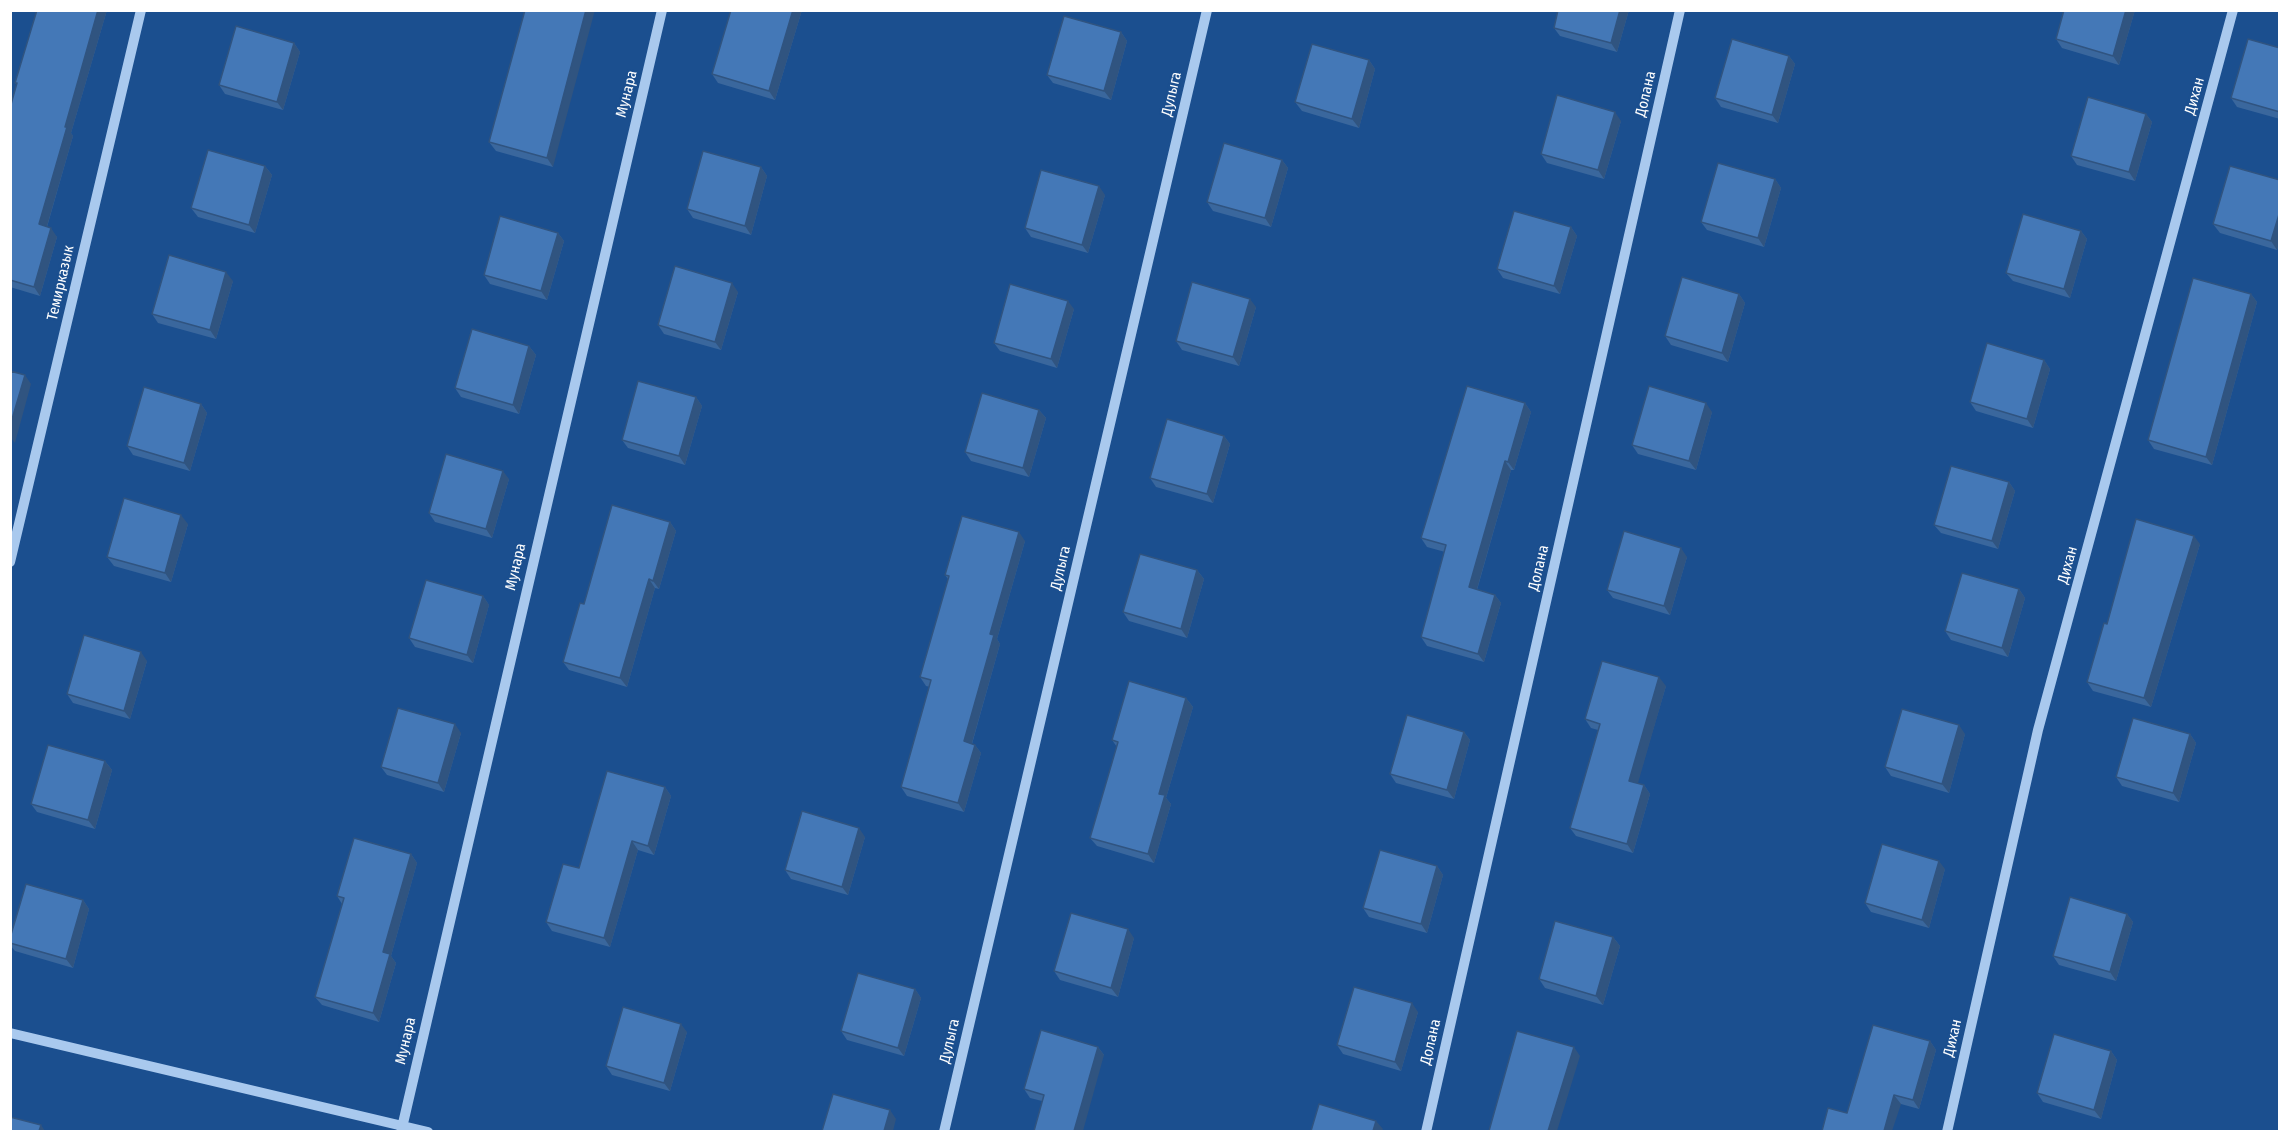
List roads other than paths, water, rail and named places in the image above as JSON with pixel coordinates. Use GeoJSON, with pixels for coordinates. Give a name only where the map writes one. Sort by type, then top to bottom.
{"type":"FeatureCollection","features":[{"type":"Feature","properties":{"kind":"street","name":"Темирказык"},"geometry":{"type":"LineString","coordinates":[[10,562],[141,10]]}},
{"type":"Feature","properties":{"kind":"street","name":"Мунара"},"geometry":{"type":"LineString","coordinates":[[401,1128],[662,10]]}},
{"type":"Feature","properties":{"kind":"street","name":"Дулыга"},"geometry":{"type":"LineString","coordinates":[[944,1131],[1207,10]]}},
{"type":"Feature","properties":{"kind":"street","name":"Долана"},"geometry":{"type":"LineString","coordinates":[[1426,1131],[1680,10]]}},
{"type":"Feature","properties":{"kind":"street","name":"Дихан"},"geometry":{"type":"LineString","coordinates":[[1947,1131],[2038,730],[2233,10]]}},
{"type":"Feature","properties":{"kind":"street"},"geometry":{"type":"LineString","coordinates":[[10,1033],[401,1128],[428,1131]]}}]}
